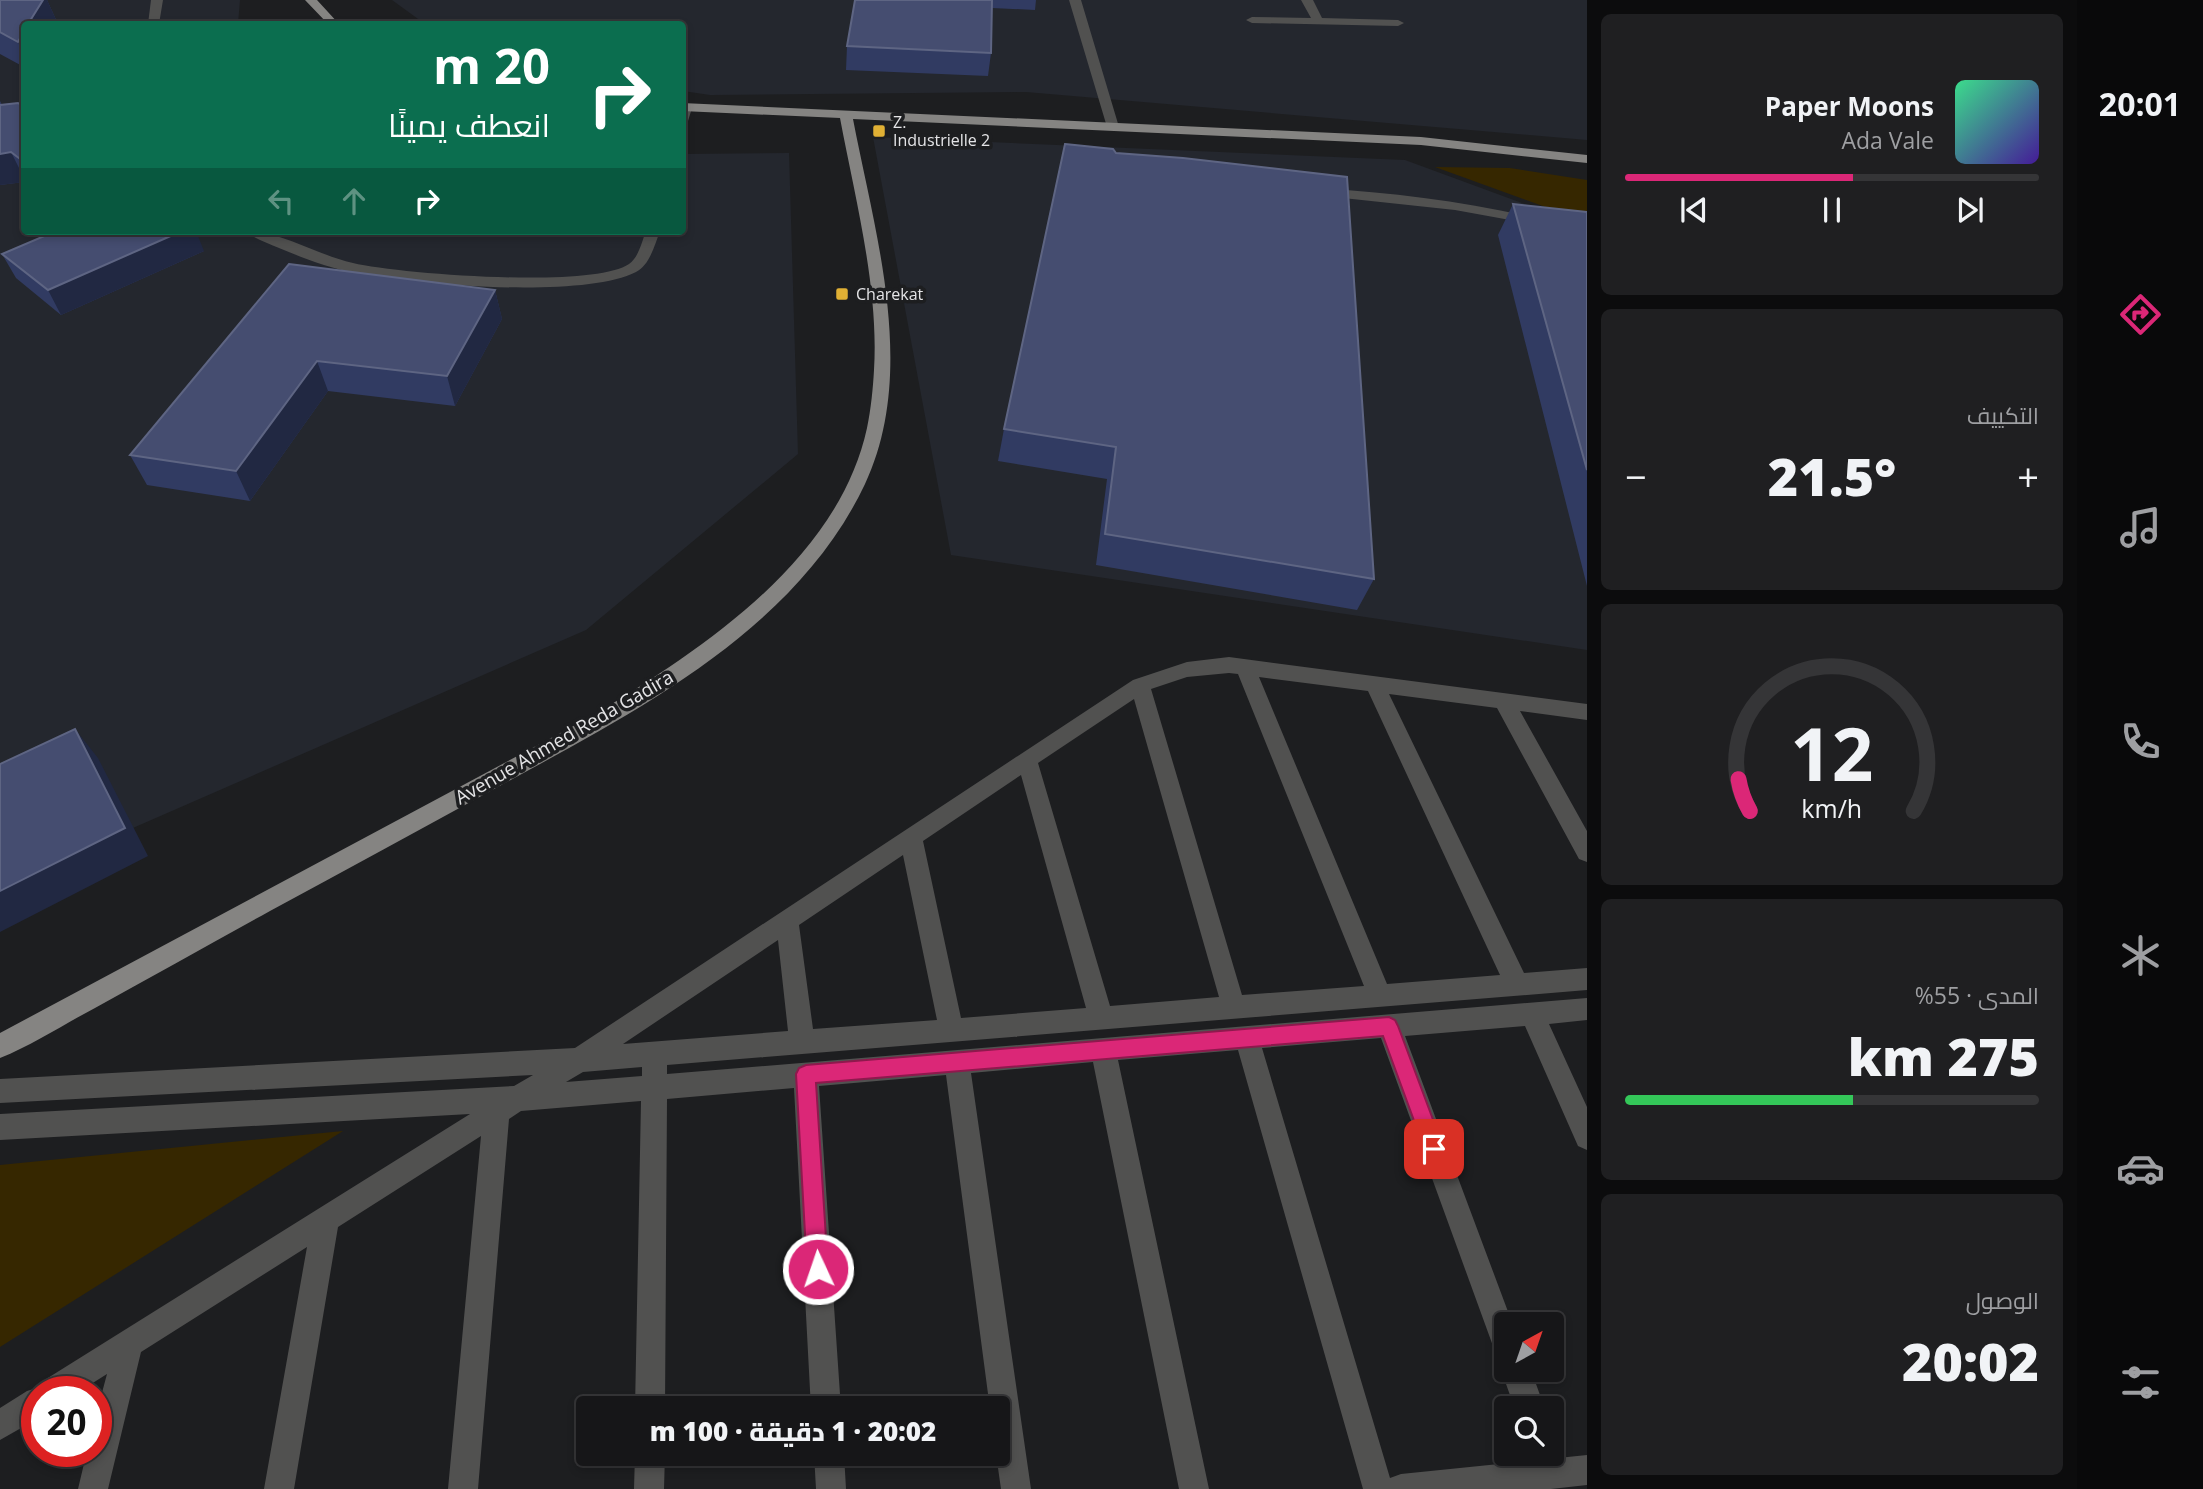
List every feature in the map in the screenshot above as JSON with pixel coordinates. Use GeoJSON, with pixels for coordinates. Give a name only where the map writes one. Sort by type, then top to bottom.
{"type":"FeatureCollection","features":[{"type":"Feature","properties":{"kind":"main road"},"geometry":{"type":"LineString","coordinates":[[311,0],[331,21]]}},
{"type":"Feature","properties":{"kind":"main road"},"geometry":{"type":"LineString","coordinates":[[686,112],[846,115],[1421,141],[1587,159]]}},
{"type":"Feature","properties":{"kind":"main road","name":"Avenue Ahmed Reda Gadira"},"geometry":{"type":"LineString","coordinates":[[0,1046],[631,703],[696,660],[737,628],[804,564],[831,531],[863,468],[880,404],[883,370],[881,339],[871,256],[846,115]]}},
{"type":"Feature","properties":{"kind":"street"},"geometry":{"type":"LineString","coordinates":[[154,21],[157,0]]}},
{"type":"Feature","properties":{"kind":"street"},"geometry":{"type":"LineString","coordinates":[[1075,0],[1113,127]]}},
{"type":"Feature","properties":{"kind":"street"},"geometry":{"type":"LineString","coordinates":[[1307,0],[1318,21]]}},
{"type":"Feature","properties":{"kind":"street"},"geometry":{"type":"LineString","coordinates":[[1252,20],[1398,23]]}},
{"type":"Feature","properties":{"kind":"street"},"geometry":{"type":"LineString","coordinates":[[1304,191],[1454,204],[1503,213],[1587,235]]}},
{"type":"Feature","properties":{"kind":"street"},"geometry":{"type":"LineString","coordinates":[[262,235],[295,250],[355,268],[449,278],[551,284],[617,275],[631,270],[643,257],[651,235]]}},
{"type":"Feature","properties":{"kind":"street"},"geometry":{"type":"LineString","coordinates":[[1245,666],[1380,996]]}},
{"type":"Feature","properties":{"kind":"street"},"geometry":{"type":"LineString","coordinates":[[76,1376],[505,1104],[579,1060],[1140,685],[1181,669],[1245,666],[1587,712]]}},
{"type":"Feature","properties":{"kind":"street"},"geometry":{"type":"LineString","coordinates":[[1374,683],[1517,985]]}},
{"type":"Feature","properties":{"kind":"street"},"geometry":{"type":"LineString","coordinates":[[1140,685],[1234,1007]]}},
{"type":"Feature","properties":{"kind":"street"},"geometry":{"type":"LineString","coordinates":[[1503,701],[1587,852]]}},
{"type":"Feature","properties":{"kind":"street"},"geometry":{"type":"LineString","coordinates":[[1027,760],[1101,1018]]}},
{"type":"Feature","properties":{"kind":"street"},"geometry":{"type":"LineString","coordinates":[[911,837],[951,1030]]}},
{"type":"Feature","properties":{"kind":"street"},"geometry":{"type":"LineString","coordinates":[[787,920],[802,1042]]}},
{"type":"Feature","properties":{"kind":"street"},"geometry":{"type":"LineString","coordinates":[[0,1091],[579,1060],[1587,979]]}},
{"type":"Feature","properties":{"kind":"street"},"geometry":{"type":"LineString","coordinates":[[0,1126],[505,1104],[655,1087],[1587,1009]]}},
{"type":"Feature","properties":{"kind":"street"},"geometry":{"type":"LineString","coordinates":[[1532,1014],[1587,1137]]}},
{"type":"Feature","properties":{"kind":"street"},"geometry":{"type":"LineString","coordinates":[[1389,1026],[1494,1312]]}},
{"type":"Feature","properties":{"kind":"street"},"geometry":{"type":"LineString","coordinates":[[1247,1038],[1378,1489]]}},
{"type":"Feature","properties":{"kind":"street"},"geometry":{"type":"LineString","coordinates":[[1103,1050],[1194,1489]]}},
{"type":"Feature","properties":{"kind":"street"},"geometry":{"type":"LineString","coordinates":[[650,1396],[656,1054]]}},
{"type":"Feature","properties":{"kind":"street"},"geometry":{"type":"LineString","coordinates":[[957,1061],[1016,1489]]}},
{"type":"Feature","properties":{"kind":"street"},"geometry":{"type":"LineString","coordinates":[[806,1074],[825,1396]]}},
{"type":"Feature","properties":{"kind":"street"},"geometry":{"type":"LineString","coordinates":[[463,1489],[505,1104]]}},
{"type":"Feature","properties":{"kind":"street"},"geometry":{"type":"LineString","coordinates":[[279,1489],[326,1218]]}},
{"type":"Feature","properties":{"kind":"street"},"geometry":{"type":"LineString","coordinates":[[93,1489],[129,1343]]}},
{"type":"Feature","properties":{"kind":"street"},"geometry":{"type":"LineString","coordinates":[[0,1425],[21,1411]]}},
{"type":"Feature","properties":{"kind":"street"},"geometry":{"type":"LineString","coordinates":[[649,1489],[650,1466]]}},
{"type":"Feature","properties":{"kind":"street"},"geometry":{"type":"LineString","coordinates":[[830,1466],[831,1489]]}},
{"type":"Feature","properties":{"kind":"street"},"geometry":{"type":"LineString","coordinates":[[1401,1489],[1538,1466]]}},
{"type":"Feature","properties":{"kind":"street"},"geometry":{"type":"LineString","coordinates":[[1562,1466],[1587,1470]]}},
{"type":"Feature","properties":{"kind":"shaded area"},"geometry":{"type":"Polygon","coordinates":[[[0,0],[240,0],[238,21],[21,21],[21,235],[686,235],[686,154],[789,153],[798,454],[586,630],[0,886],[0,0]]]}},
{"type":"Feature","properties":{"kind":"shaded area"},"geometry":{"type":"Polygon","coordinates":[[[392,0],[1587,0],[1587,140],[1026,92],[710,95],[686,91],[686,21],[421,21],[392,0]]]}},
{"type":"Feature","properties":{"kind":"shaded area"},"geometry":{"type":"Polygon","coordinates":[[[873,137],[1405,160],[1587,227],[1587,650],[951,555],[873,137]]]}},
{"type":"Feature","properties":{"kind":"shaded area"},"geometry":{"type":"Polygon","coordinates":[[[1435,167],[1510,168],[1587,180],[1587,222],[1435,167]]]}},
{"type":"Feature","properties":{"kind":"shaded area"},"geometry":{"type":"Polygon","coordinates":[[[343,1131],[0,1347],[0,1165],[343,1131]]]}},
{"type":"Feature","properties":{"kind":"building"},"geometry":{"type":"Polygon","coordinates":[[[0,0],[43,0],[30,21],[21,21],[21,36],[18,42],[0,32],[0,0]]]}},
{"type":"Feature","properties":{"kind":"building"},"geometry":{"type":"Polygon","coordinates":[[[855,0],[992,0],[991,53],[847,46],[855,0]]]}},
{"type":"Feature","properties":{"kind":"building"},"geometry":{"type":"Polygon","coordinates":[[[0,105],[21,105],[21,160],[11,152],[0,154],[0,105]]]}},
{"type":"Feature","properties":{"kind":"building"},"geometry":{"type":"Polygon","coordinates":[[[1065,144],[1113,149],[1116,153],[1347,177],[1374,579],[1105,534],[1116,447],[1004,429],[1065,144]]]}},
{"type":"Feature","properties":{"kind":"building"},"geometry":{"type":"Polygon","coordinates":[[[1513,204],[1587,212],[1587,470],[1513,204]]]}},
{"type":"Feature","properties":{"kind":"building"},"geometry":{"type":"Polygon","coordinates":[[[47,235],[173,235],[48,290],[2,254],[47,235]]]}},
{"type":"Feature","properties":{"kind":"building"},"geometry":{"type":"Polygon","coordinates":[[[289,264],[495,290],[447,376],[317,361],[236,471],[130,455],[289,264]]]}},
{"type":"Feature","properties":{"kind":"building"},"geometry":{"type":"Polygon","coordinates":[[[75,729],[125,828],[0,891],[0,764],[75,729]]]}},
{"type":"Feature","properties":{"kind":"place","name":"Z. Industrielle 2"},"geometry":{"type":"Point","coordinates":[879,131]}},
{"type":"Feature","properties":{"kind":"place","name":"Charekat"},"geometry":{"type":"Point","coordinates":[842,294]}},
{"type":"Feature","properties":{"kind":"route"},"geometry":{"type":"LineString","coordinates":[[818,1269],[806,1074],[1389,1026],[1434,1149]]}}]}
